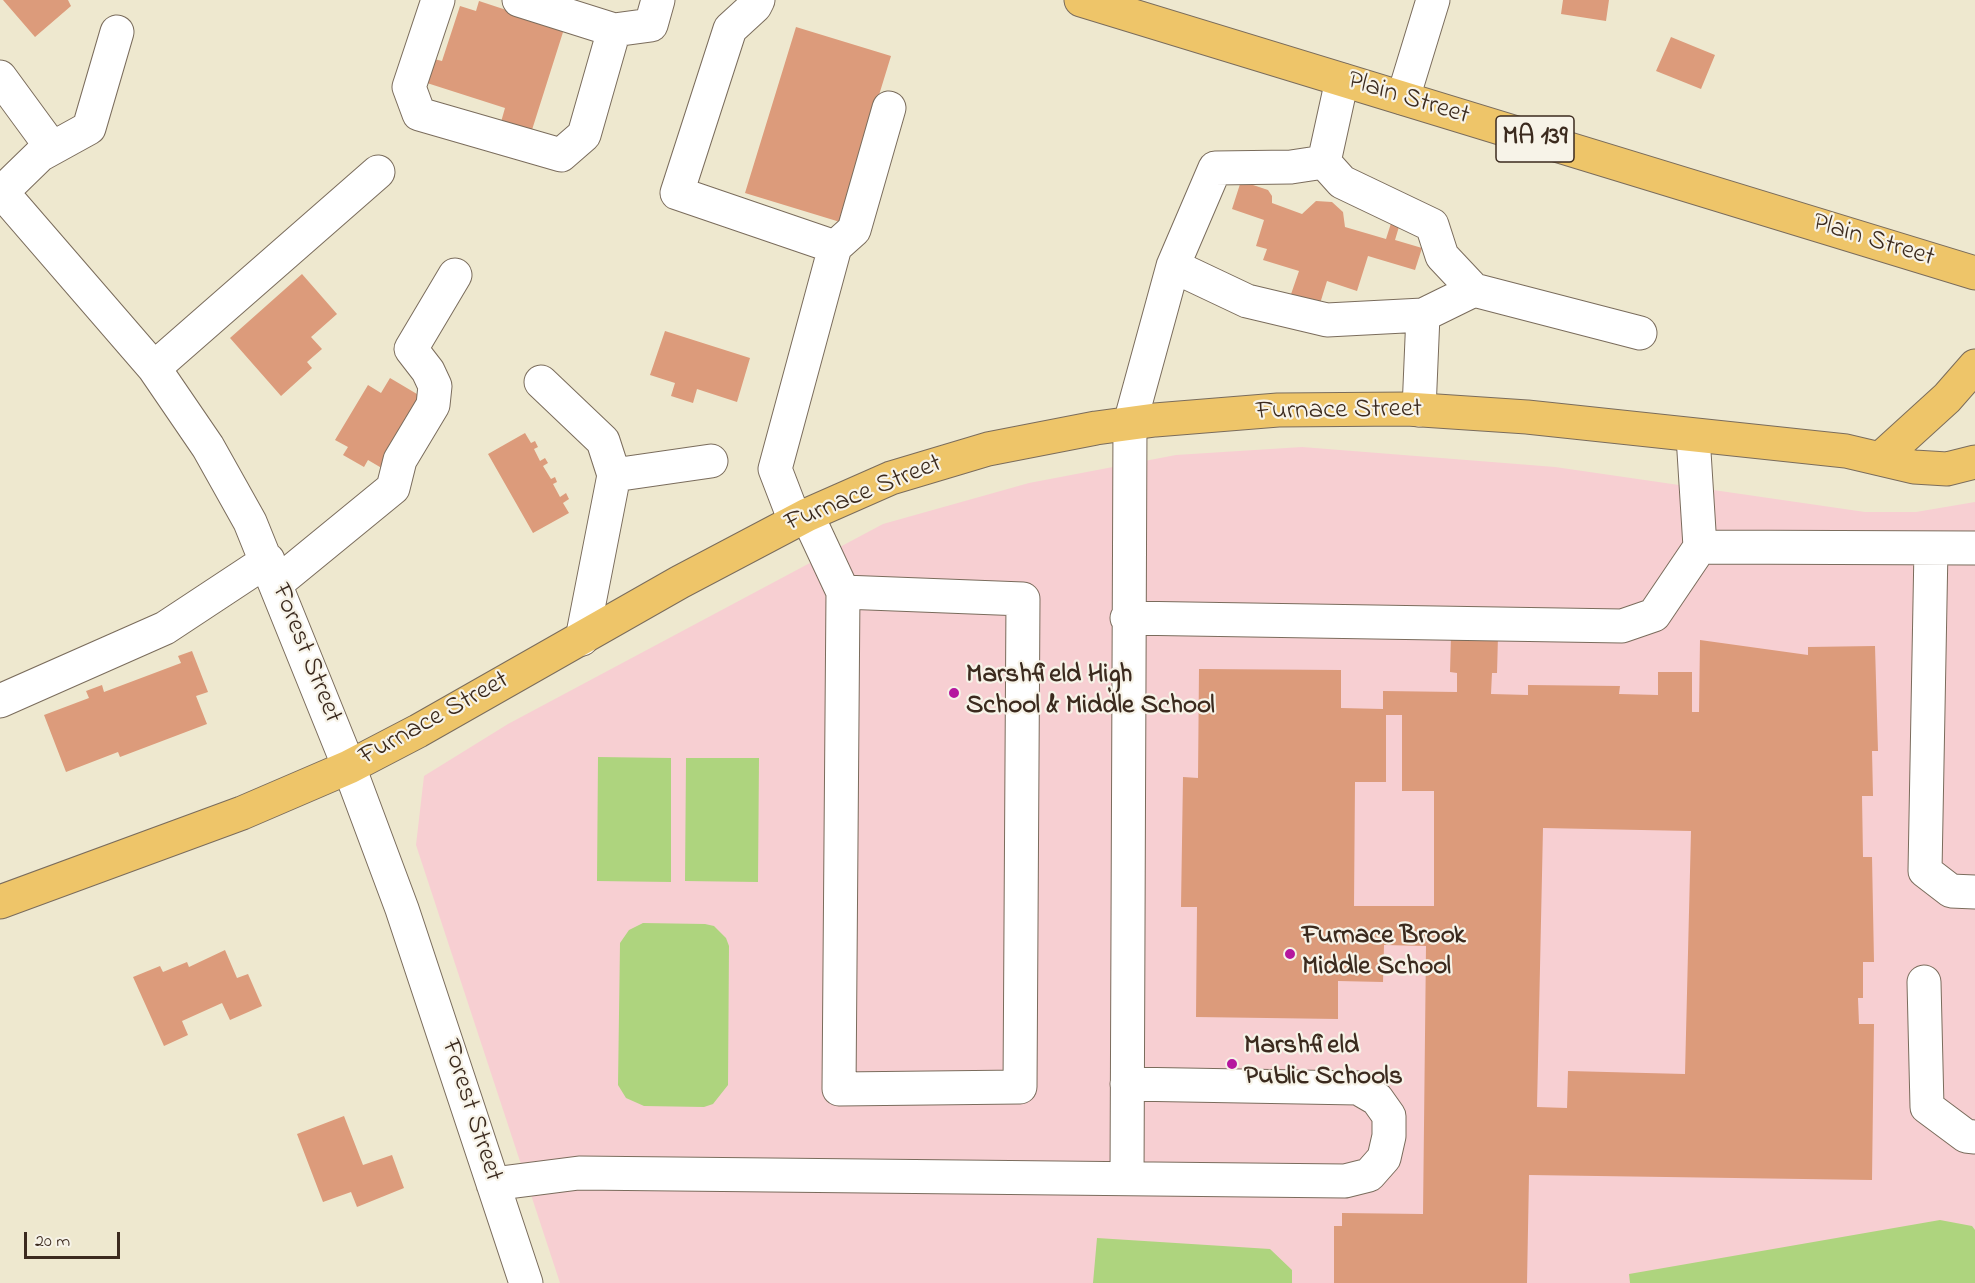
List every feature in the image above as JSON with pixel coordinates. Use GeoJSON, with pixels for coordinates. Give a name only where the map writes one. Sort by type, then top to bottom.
{"type":"FeatureCollection","features":[{"type":"Feature","properties":{"kind":"main road","name":"Plain Street"},"geometry":{"type":"LineString","coordinates":[[1082,0],[1975,273]]}},
{"type":"Feature","properties":{"kind":"main road"},"geometry":{"type":"LineString","coordinates":[[1880,459],[1947,398],[1975,366]]}},
{"type":"Feature","properties":{"kind":"main road","name":"Furnace Street"},"geometry":{"type":"LineString","coordinates":[[0,902],[242,813],[349,767],[582,639],[680,582],[801,518],[891,478],[939,462],[1037,439],[1130,423],[1278,410],[1419,410],[1527,417],[1846,452],[1914,467],[1947,469],[1975,462]]}},
{"type":"Feature","properties":{"kind":"street"},"geometry":{"type":"LineString","coordinates":[[438,0],[409,87],[419,114],[561,155],[584,135],[614,30]]}},
{"type":"Feature","properties":{"kind":"street"},"geometry":{"type":"LineString","coordinates":[[519,0],[614,30],[651,25],[658,0]]}},
{"type":"Feature","properties":{"kind":"street"},"geometry":{"type":"LineString","coordinates":[[758,0],[755,6],[730,29],[677,193],[836,247]]}},
{"type":"Feature","properties":{"kind":"street"},"geometry":{"type":"LineString","coordinates":[[1403,98],[1423,2]]}},
{"type":"Feature","properties":{"kind":"street"},"geometry":{"type":"LineString","coordinates":[[1,191],[40,155],[89,128],[117,32]]}},
{"type":"Feature","properties":{"kind":"street"},"geometry":{"type":"LineString","coordinates":[[0,77],[52,148]]}},
{"type":"Feature","properties":{"kind":"street"},"geometry":{"type":"LineString","coordinates":[[1324,162],[1342,80]]}},
{"type":"Feature","properties":{"kind":"street"},"geometry":{"type":"LineString","coordinates":[[843,592],[1023,599],[1020,1087],[839,1089],[843,592],[775,469],[836,247],[854,230],[889,108]]}},
{"type":"Feature","properties":{"kind":"street"},"geometry":{"type":"LineString","coordinates":[[1127,1178],[1127,618],[1130,423],[1173,266],[1215,168],[1291,167],[1324,162]]}},
{"type":"Feature","properties":{"kind":"street"},"geometry":{"type":"LineString","coordinates":[[1324,162],[1342,182],[1432,225],[1442,256],[1474,290],[1640,333]]}},
{"type":"Feature","properties":{"kind":"street"},"geometry":{"type":"LineString","coordinates":[[154,368],[378,172]]}},
{"type":"Feature","properties":{"kind":"street","name":"Forest Street"},"geometry":{"type":"LineString","coordinates":[[1,191],[154,368],[185,411],[230,484],[272,571],[349,767],[427,982],[526,1283]]}},
{"type":"Feature","properties":{"kind":"street"},"geometry":{"type":"LineString","coordinates":[[1173,266],[1247,301],[1327,320],[1422,315],[1474,290]]}},
{"type":"Feature","properties":{"kind":"street"},"geometry":{"type":"LineString","coordinates":[[0,701],[165,628],[272,571],[393,489],[400,460],[433,405],[435,386],[428,370],[411,349],[455,275]]}},
{"type":"Feature","properties":{"kind":"street"},"geometry":{"type":"LineString","coordinates":[[1419,410],[1422,315]]}},
{"type":"Feature","properties":{"kind":"street"},"geometry":{"type":"LineString","coordinates":[[541,382],[603,441],[614,475],[582,639]]}},
{"type":"Feature","properties":{"kind":"street"},"geometry":{"type":"LineString","coordinates":[[1127,618],[1622,626],[1654,615],[1700,547],[1693,436]]}},
{"type":"Feature","properties":{"kind":"street"},"geometry":{"type":"LineString","coordinates":[[614,475],[711,461]]}},
{"type":"Feature","properties":{"kind":"street"},"geometry":{"type":"LineString","coordinates":[[1700,547],[1975,548]]}},
{"type":"Feature","properties":{"kind":"street"},"geometry":{"type":"LineString","coordinates":[[1931,548],[1925,871],[1951,891],[1975,892]]}},
{"type":"Feature","properties":{"kind":"street"},"geometry":{"type":"LineString","coordinates":[[1924,982],[1927,1107],[1966,1136],[1975,1137]]}},
{"type":"Feature","properties":{"kind":"street"},"geometry":{"type":"LineString","coordinates":[[493,1184],[579,1173],[1345,1181],[1369,1175],[1384,1158],[1389,1136],[1389,1116],[1377,1099],[1358,1088],[1127,1084]]}},
{"type":"Feature","properties":{"kind":"shaded area","name":"Marshfield Public Schools"},"geometry":{"type":"Polygon","coordinates":[[[1302,447],[1555,467],[1865,512],[1916,512],[1975,502],[1975,1283],[560,1283],[416,845],[424,776],[508,724],[883,524],[1029,483],[1176,455],[1302,447]]]}},
{"type":"Feature","properties":{"kind":"green space"},"geometry":{"type":"Polygon","coordinates":[[[598,757],[671,758],[671,882],[597,881],[598,757]]]}},
{"type":"Feature","properties":{"kind":"green space"},"geometry":{"type":"Polygon","coordinates":[[[686,758],[759,758],[758,882],[685,881],[686,758]]]}},
{"type":"Feature","properties":{"kind":"green space"},"geometry":{"type":"Polygon","coordinates":[[[643,923],[705,924],[714,926],[726,938],[729,946],[728,1085],[713,1104],[704,1107],[644,1106],[626,1098],[618,1085],[620,943],[629,930],[643,923]]]}},
{"type":"Feature","properties":{"kind":"green space"},"geometry":{"type":"Polygon","coordinates":[[[1940,1220],[1972,1226],[1975,1230],[1975,1283],[1630,1283],[1629,1274],[1940,1220]]]}},
{"type":"Feature","properties":{"kind":"green space"},"geometry":{"type":"Polygon","coordinates":[[[1097,1238],[1270,1249],[1292,1270],[1292,1283],[1093,1283],[1097,1238]]]}},
{"type":"Feature","properties":{"kind":"building"},"geometry":{"type":"Polygon","coordinates":[[[3,0],[68,0],[71,6],[35,37],[3,0]]]}},
{"type":"Feature","properties":{"kind":"building"},"geometry":{"type":"Polygon","coordinates":[[[1563,0],[1609,0],[1606,21],[1561,14],[1563,0]]]}},
{"type":"Feature","properties":{"kind":"building"},"geometry":{"type":"Polygon","coordinates":[[[479,1],[564,29],[531,133],[501,122],[505,108],[427,83],[434,59],[442,61],[460,6],[476,11],[479,1]]]}},
{"type":"Feature","properties":{"kind":"building"},"geometry":{"type":"Polygon","coordinates":[[[796,27],[891,56],[840,222],[745,193],[796,27]]]}},
{"type":"Feature","properties":{"kind":"building"},"geometry":{"type":"Polygon","coordinates":[[[1671,37],[1715,55],[1701,89],[1656,71],[1671,37]]]}},
{"type":"Feature","properties":{"kind":"building"},"geometry":{"type":"Polygon","coordinates":[[[1241,181],[1268,190],[1272,196],[1272,203],[1302,214],[1316,201],[1332,202],[1343,212],[1345,227],[1386,239],[1393,217],[1401,220],[1395,240],[1422,248],[1415,270],[1368,256],[1357,291],[1327,281],[1318,310],[1289,300],[1299,271],[1263,260],[1267,249],[1256,246],[1264,220],[1232,209],[1241,181]]]}},
{"type":"Feature","properties":{"kind":"building"},"geometry":{"type":"Polygon","coordinates":[[[302,274],[337,314],[311,337],[322,349],[307,362],[312,368],[281,396],[230,338],[302,274]]]}},
{"type":"Feature","properties":{"kind":"building"},"geometry":{"type":"Polygon","coordinates":[[[665,331],[750,358],[737,402],[697,389],[693,403],[671,396],[675,383],[650,375],[665,331]]]}},
{"type":"Feature","properties":{"kind":"building"},"geometry":{"type":"Polygon","coordinates":[[[390,378],[422,397],[385,470],[368,460],[364,467],[343,455],[348,447],[335,440],[368,385],[381,393],[390,378]]]}},
{"type":"Feature","properties":{"kind":"building"},"geometry":{"type":"Polygon","coordinates":[[[525,433],[531,443],[535,441],[538,447],[534,449],[540,461],[545,458],[548,463],[543,466],[551,479],[555,477],[557,482],[553,484],[560,497],[566,493],[569,499],[563,503],[569,513],[533,533],[488,454],[525,433]]]}},
{"type":"Feature","properties":{"kind":"building","name":"Furnace Brook Middle School"},"geometry":{"type":"Polygon","coordinates":[[[1451,636],[1498,636],[1497,673],[1492,673],[1491,694],[1528,695],[1528,685],[1620,686],[1619,694],[1658,695],[1658,672],[1692,672],[1692,712],[1699,712],[1700,640],[1808,655],[1808,647],[1875,646],[1878,751],[1872,751],[1873,796],[1862,796],[1863,857],[1872,857],[1874,962],[1863,962],[1863,998],[1858,998],[1859,1024],[1874,1024],[1872,1180],[1529,1175],[1527,1283],[1334,1283],[1334,1226],[1342,1226],[1342,1213],[1423,1214],[1426,946],[1384,945],[1383,982],[1338,981],[1338,1019],[1196,1017],[1197,907],[1181,907],[1183,777],[1198,778],[1199,669],[1341,670],[1341,708],[1383,709],[1383,691],[1457,692],[1457,673],[1450,672],[1451,636]],[[1386,715],[1386,782],[1355,782],[1354,906],[1434,906],[1434,791],[1402,791],[1402,715],[1386,715]],[[1543,828],[1537,1107],[1567,1108],[1568,1071],[1685,1074],[1691,831],[1543,828]]]}},
{"type":"Feature","properties":{"kind":"building"},"geometry":{"type":"Polygon","coordinates":[[[192,651],[208,692],[196,696],[207,724],[120,757],[118,752],[66,772],[44,715],[89,698],[86,691],[102,685],[104,692],[181,663],[178,656],[192,651]]]}},
{"type":"Feature","properties":{"kind":"building"},"geometry":{"type":"Polygon","coordinates":[[[225,950],[237,978],[248,974],[262,1006],[230,1020],[222,1003],[182,1021],[188,1035],[164,1046],[133,977],[160,966],[163,972],[187,962],[189,967],[225,950]]]}},
{"type":"Feature","properties":{"kind":"building"},"geometry":{"type":"Polygon","coordinates":[[[344,1116],[363,1165],[392,1155],[404,1188],[357,1207],[351,1192],[323,1202],[297,1134],[344,1116]]]}},
{"type":"Feature","properties":{"kind":"place","name":"Marshfield High School & Middle School"},"geometry":{"type":"Point","coordinates":[954,693]}},
{"type":"Feature","properties":{"kind":"place","name":"Furnace Brook Middle School"},"geometry":{"type":"Point","coordinates":[1290,954]}},
{"type":"Feature","properties":{"kind":"place","name":"Marshfield Public Schools"},"geometry":{"type":"Point","coordinates":[1232,1064]}}]}
